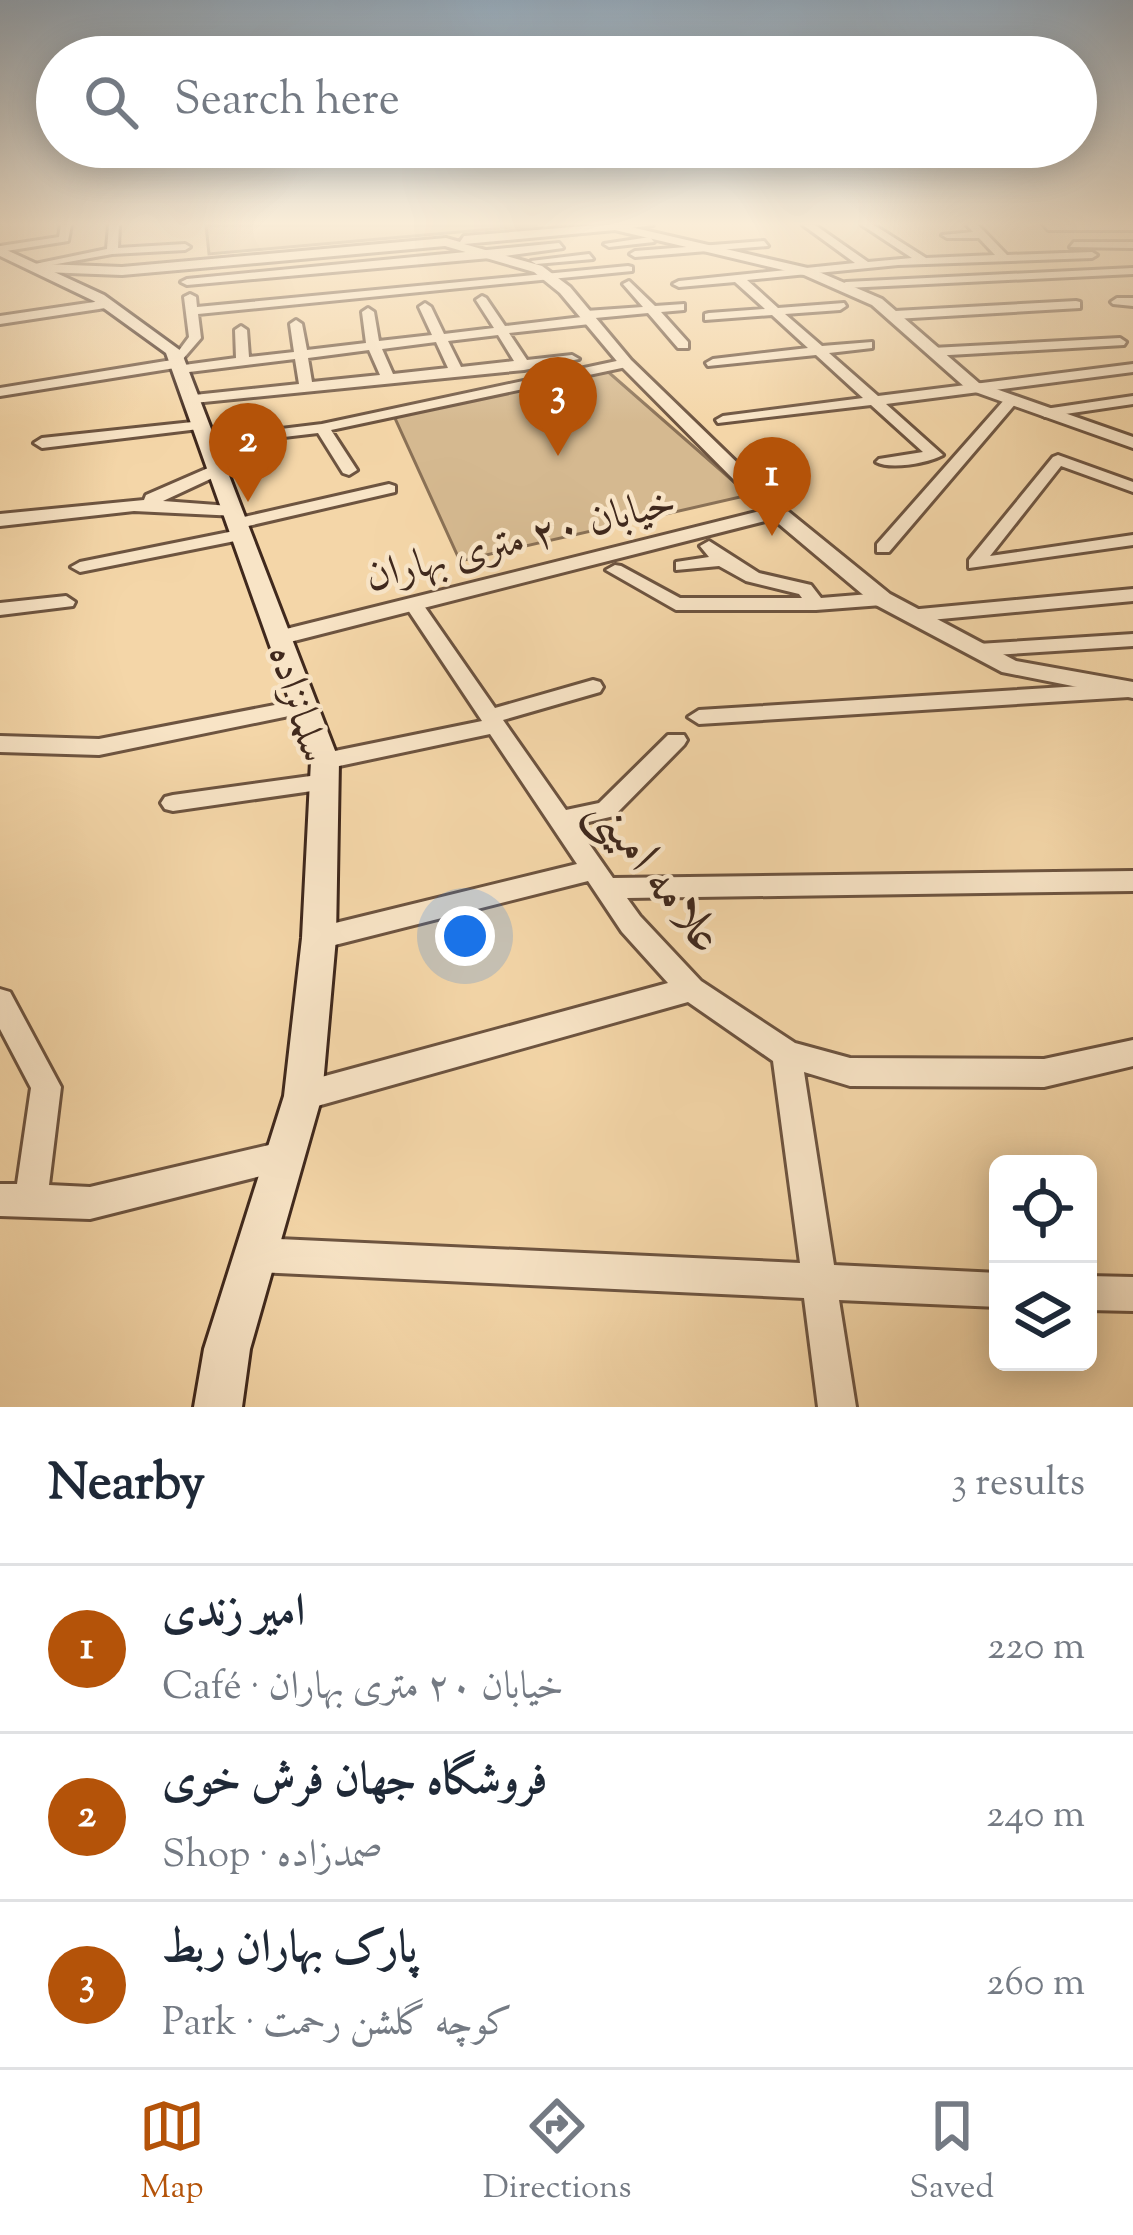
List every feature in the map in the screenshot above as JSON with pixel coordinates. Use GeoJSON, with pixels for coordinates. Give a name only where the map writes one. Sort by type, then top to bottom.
{"type":"FeatureCollection","features":[{"type":"Feature","properties":{"kind":"main road","name":"سلمانزاده"},"geometry":{"type":"LineString","coordinates":[[85,291],[179,363],[235,524],[282,637],[325,772],[319,938],[303,1096],[226,1349],[218,1407]]}},
{"type":"Feature","properties":{"kind":"main road"},"geometry":{"type":"LineString","coordinates":[[199,1407],[226,1349]]}},
{"type":"Feature","properties":{"kind":"street"},"geometry":{"type":"LineString","coordinates":[[179,363],[195,338],[189,291]]}},
{"type":"Feature","properties":{"kind":"street"},"geometry":{"type":"LineString","coordinates":[[193,311],[392,291]]}},
{"type":"Feature","properties":{"kind":"street"},"geometry":{"type":"LineString","coordinates":[[562,291],[626,363],[777,512],[882,599],[1010,667],[1133,690]]}},
{"type":"Feature","properties":{"kind":"street"},"geometry":{"type":"LineString","coordinates":[[638,291],[683,345]]}},
{"type":"Feature","properties":{"kind":"street"},"geometry":{"type":"LineString","coordinates":[[751,291],[934,455],[884,462]]}},
{"type":"Feature","properties":{"kind":"street"},"geometry":{"type":"LineString","coordinates":[[857,291],[895,315],[973,386],[1133,443]]}},
{"type":"Feature","properties":{"kind":"street"},"geometry":{"type":"LineString","coordinates":[[482,301],[524,366]]}},
{"type":"Feature","properties":{"kind":"street"},"geometry":{"type":"LineString","coordinates":[[1117,302],[1133,302]]}},
{"type":"Feature","properties":{"kind":"street"},"geometry":{"type":"LineString","coordinates":[[0,320],[108,304]]}},
{"type":"Feature","properties":{"kind":"street"},"geometry":{"type":"LineString","coordinates":[[895,315],[1076,305]]}},
{"type":"Feature","properties":{"kind":"street"},"geometry":{"type":"LineString","coordinates":[[709,317],[840,306]]}},
{"type":"Feature","properties":{"kind":"street"},"geometry":{"type":"LineString","coordinates":[[425,307],[457,373]]}},
{"type":"Feature","properties":{"kind":"street"},"geometry":{"type":"LineString","coordinates":[[0,392],[179,363],[250,360],[680,307]]}},
{"type":"Feature","properties":{"kind":"street"},"geometry":{"type":"LineString","coordinates":[[368,312],[373,344],[389,380]]}},
{"type":"Feature","properties":{"kind":"street"},"geometry":{"type":"LineString","coordinates":[[296,324],[306,387]]}},
{"type":"Feature","properties":{"kind":"street"},"geometry":{"type":"LineString","coordinates":[[241,330],[260,378]]}},
{"type":"Feature","properties":{"kind":"street"},"geometry":{"type":"LineString","coordinates":[[932,352],[1120,342]]}},
{"type":"Feature","properties":{"kind":"street"},"geometry":{"type":"LineString","coordinates":[[713,363],[867,345]]}},
{"type":"Feature","properties":{"kind":"street"},"geometry":{"type":"LineString","coordinates":[[0,520],[134,505],[171,494],[205,434],[306,387],[572,359]]}},
{"type":"Feature","properties":{"kind":"street"},"geometry":{"type":"LineString","coordinates":[[42,443],[322,428],[626,363]]}},
{"type":"Feature","properties":{"kind":"street"},"geometry":{"type":"LineString","coordinates":[[723,420],[1133,368]]}},
{"type":"Feature","properties":{"kind":"street"},"geometry":{"type":"LineString","coordinates":[[1046,413],[1133,400]]}},
{"type":"Feature","properties":{"kind":"street"},"geometry":{"type":"LineString","coordinates":[[883,548],[1010,402]]}},
{"type":"Feature","properties":{"kind":"street"},"geometry":{"type":"LineString","coordinates":[[322,428],[350,470]]}},
{"type":"Feature","properties":{"kind":"street"},"geometry":{"type":"LineString","coordinates":[[1133,487],[1058,460],[975,564],[1133,540]]}},
{"type":"Feature","properties":{"kind":"street"},"geometry":{"type":"LineString","coordinates":[[80,567],[235,524],[389,489]]}},
{"type":"Feature","properties":{"kind":"street"},"geometry":{"type":"LineString","coordinates":[[134,505],[235,524]]}},
{"type":"Feature","properties":{"kind":"street","name":"خیابان ۲۰ متری بهاران"},"geometry":{"type":"LineString","coordinates":[[282,637],[777,512]]}},
{"type":"Feature","properties":{"kind":"street"},"geometry":{"type":"LineString","coordinates":[[682,566],[715,553],[766,584],[805,590],[816,604]]}},
{"type":"Feature","properties":{"kind":"street"},"geometry":{"type":"LineString","coordinates":[[615,570],[676,604],[882,599]]}},
{"type":"Feature","properties":{"kind":"street"},"geometry":{"type":"LineString","coordinates":[[909,616],[1133,595]]}},
{"type":"Feature","properties":{"kind":"street"},"geometry":{"type":"LineString","coordinates":[[0,609],[66,602]]}},
{"type":"Feature","properties":{"kind":"street","name":"علامه امینی"},"geometry":{"type":"LineString","coordinates":[[413,604],[598,879],[691,989],[787,1054],[850,1072],[1044,1073],[1133,1053]]}},
{"type":"Feature","properties":{"kind":"street"},"geometry":{"type":"LineString","coordinates":[[978,650],[1133,640]]}},
{"type":"Feature","properties":{"kind":"street"},"geometry":{"type":"LineString","coordinates":[[173,803],[325,772],[593,686]]}},
{"type":"Feature","properties":{"kind":"street"},"geometry":{"type":"LineString","coordinates":[[699,717],[1133,690]]}},
{"type":"Feature","properties":{"kind":"street"},"geometry":{"type":"LineString","coordinates":[[0,744],[99,747],[306,706]]}},
{"type":"Feature","properties":{"kind":"street"},"geometry":{"type":"LineString","coordinates":[[558,820],[606,810],[676,740]]}},
{"type":"Feature","properties":{"kind":"street"},"geometry":{"type":"LineString","coordinates":[[319,938],[598,879],[1133,881]]}},
{"type":"Feature","properties":{"kind":"street"},"geometry":{"type":"LineString","coordinates":[[303,1096],[691,989]]}},
{"type":"Feature","properties":{"kind":"street"},"geometry":{"type":"LineString","coordinates":[[0,1001],[46,1087],[15,1201],[91,1203],[286,1156]]}},
{"type":"Feature","properties":{"kind":"street"},"geometry":{"type":"LineString","coordinates":[[787,1054],[837,1407]]}},
{"type":"Feature","properties":{"kind":"street"},"geometry":{"type":"LineString","coordinates":[[257,1255],[989,1290]]}},
{"type":"Feature","properties":{"kind":"street"},"geometry":{"type":"LineString","coordinates":[[1097,1293],[1133,1294]]}},
{"type":"Feature","properties":{"kind":"shaded area"},"geometry":{"type":"Polygon","coordinates":[[[606,370],[749,495],[460,561],[394,416],[606,370]]]}},
{"type":"Feature","properties":{"kind":"place","name":"پارک بهاران ربط"},"geometry":{"type":"Point","coordinates":[558,456]}},
{"type":"Feature","properties":{"kind":"place","name":"فروشگاه جهان فرش خوی"},"geometry":{"type":"Point","coordinates":[248,502]}},
{"type":"Feature","properties":{"kind":"place","name":"امیر زندی"},"geometry":{"type":"Point","coordinates":[772,536]}}]}
